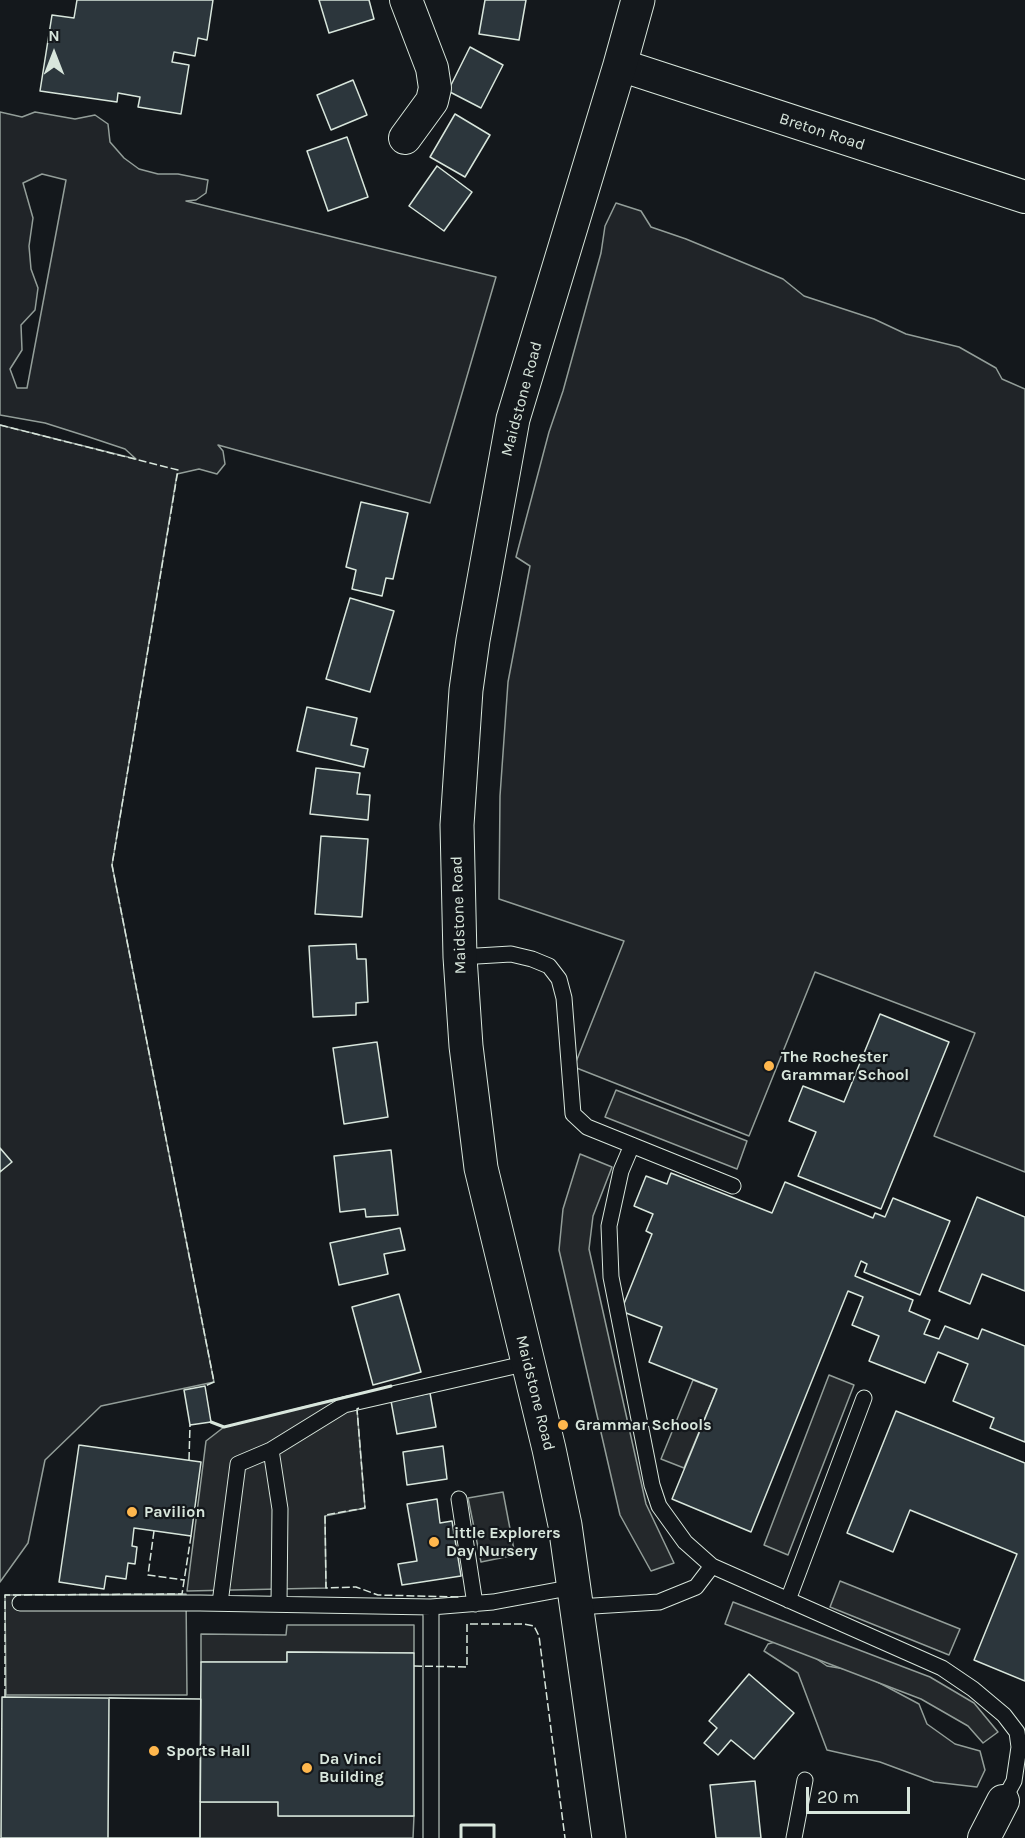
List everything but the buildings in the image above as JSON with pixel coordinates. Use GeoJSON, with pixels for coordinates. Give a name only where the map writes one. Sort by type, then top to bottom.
{"type":"FeatureCollection","features":[{"type":"Feature","properties":{"kind":"main road","name":"Maidstone Road"},"geometry":{"type":"LineString","coordinates":[[609,1838],[575,1597],[555,1480],[481,1168],[466,1046],[460,957],[457,825],[466,690],[479,600],[513,419],[638,0]]}},
{"type":"Feature","properties":{"kind":"street"},"geometry":{"type":"LineString","coordinates":[[405,138],[432,101],[435,88],[432,68],[406,0]]}},
{"type":"Feature","properties":{"kind":"street","name":"Breton Road"},"geometry":{"type":"LineString","coordinates":[[620,65],[1025,197]]}},
{"type":"Feature","properties":{"kind":"street"},"geometry":{"type":"LineString","coordinates":[[984,1838],[1003,1801]]}},
{"type":"Feature","properties":{"kind":"lane"},"geometry":{"type":"LineString","coordinates":[[460,957],[511,954],[549,966],[559,978],[564,998],[573,1114],[587,1127],[733,1186]]}},
{"type":"Feature","properties":{"kind":"lane"},"geometry":{"type":"LineString","coordinates":[[632,1145],[621,1171],[609,1226],[611,1277],[652,1485],[659,1506],[685,1542],[712,1566],[942,1668],[973,1689],[1004,1715],[1017,1732],[1019,1747],[1014,1781],[1003,1801]]}},
{"type":"Feature","properties":{"kind":"lane"},"geometry":{"type":"LineString","coordinates":[[220,1603],[238,1464],[271,1450],[344,1406],[528,1363]]}},
{"type":"Feature","properties":{"kind":"lane"},"geometry":{"type":"LineString","coordinates":[[788,1600],[864,1398]]}},
{"type":"Feature","properties":{"kind":"lane"},"geometry":{"type":"LineString","coordinates":[[271,1450],[280,1509],[279,1604]]}},
{"type":"Feature","properties":{"kind":"lane"},"geometry":{"type":"LineString","coordinates":[[459,1498],[476,1604]]}},
{"type":"Feature","properties":{"kind":"lane"},"geometry":{"type":"LineString","coordinates":[[20,1603],[220,1603],[431,1607],[575,1597],[659,1602],[696,1587],[712,1566]]}},
{"type":"Feature","properties":{"kind":"lane"},"geometry":{"type":"LineString","coordinates":[[431,1607],[431,1838]]}},
{"type":"Feature","properties":{"kind":"lane"},"geometry":{"type":"LineString","coordinates":[[794,1838],[805,1780]]}},
{"type":"Feature","properties":{"kind":"shaded area"},"geometry":{"type":"Polygon","coordinates":[[[0,112],[22,117],[35,112],[75,119],[95,115],[108,124],[110,142],[124,158],[139,169],[158,174],[178,174],[208,180],[206,193],[196,200],[186,201],[496,277],[430,503],[218,445],[223,451],[225,464],[217,474],[199,469],[177,474],[112,865],[214,1382],[101,1406],[45,1460],[28,1543],[0,1582],[0,425],[136,459],[125,449],[86,436],[45,423],[0,415],[0,112]],[[42,174],[23,183],[33,218],[29,246],[31,269],[38,288],[35,310],[21,325],[22,350],[10,369],[17,388],[27,388],[66,180],[42,174]]]}},
{"type":"Feature","properties":{"kind":"shaded area"},"geometry":{"type":"Polygon","coordinates":[[[616,203],[641,211],[651,227],[783,279],[804,296],[874,319],[906,334],[959,347],[996,368],[1002,379],[1025,389],[1025,1172],[934,1136],[975,1033],[815,972],[749,1136],[574,1067],[624,941],[499,899],[500,796],[508,682],[530,566],[516,557],[549,432],[563,391],[601,253],[605,226],[616,203]]]}},
{"type":"Feature","properties":{"kind":"shaded area"},"geometry":{"type":"Polygon","coordinates":[[[616,1090],[747,1141],[737,1169],[605,1117],[616,1090]]]}},
{"type":"Feature","properties":{"kind":"shaded area"},"geometry":{"type":"Polygon","coordinates":[[[580,1154],[612,1167],[593,1216],[589,1249],[646,1504],[674,1563],[651,1571],[620,1515],[559,1250],[563,1209],[580,1154]]]}},
{"type":"Feature","properties":{"kind":"shaded area"},"geometry":{"type":"Polygon","coordinates":[[[829,1375],[854,1385],[788,1555],[764,1545],[829,1375]]]}},
{"type":"Feature","properties":{"kind":"shaded area"},"geometry":{"type":"Polygon","coordinates":[[[693,1380],[717,1389],[684,1468],[661,1459],[693,1380]]]}},
{"type":"Feature","properties":{"kind":"shaded area"},"geometry":{"type":"Polygon","coordinates":[[[348,1396],[357,1409],[365,1508],[325,1516],[326,1588],[187,1591],[206,1441],[224,1427],[348,1396]]]}},
{"type":"Feature","properties":{"kind":"shaded area"},"geometry":{"type":"Polygon","coordinates":[[[503,1492],[515,1555],[481,1562],[468,1498],[503,1492]]]}},
{"type":"Feature","properties":{"kind":"shaded area"},"geometry":{"type":"Polygon","coordinates":[[[840,1581],[960,1629],[949,1655],[830,1607],[840,1581]]]}},
{"type":"Feature","properties":{"kind":"shaded area"},"geometry":{"type":"Polygon","coordinates":[[[186,1594],[187,1695],[6,1695],[5,1595],[186,1594]]]}},
{"type":"Feature","properties":{"kind":"shaded area"},"geometry":{"type":"Polygon","coordinates":[[[733,1602],[930,1677],[974,1703],[998,1732],[983,1743],[968,1726],[921,1699],[725,1624],[733,1602]]]}},
{"type":"Feature","properties":{"kind":"shaded area"},"geometry":{"type":"Polygon","coordinates":[[[287,1625],[414,1625],[414,1653],[287,1652],[287,1662],[201,1662],[201,1634],[286,1635],[287,1625]]]}},
{"type":"Feature","properties":{"kind":"shaded area"},"geometry":{"type":"Polygon","coordinates":[[[782,1640],[805,1651],[827,1666],[857,1671],[919,1704],[927,1724],[955,1744],[980,1751],[985,1770],[977,1787],[934,1782],[880,1762],[827,1750],[798,1673],[764,1651],[768,1644],[782,1640]]]}},
{"type":"Feature","properties":{"kind":"shaded area"},"geometry":{"type":"Polygon","coordinates":[[[200,1802],[278,1802],[279,1816],[414,1816],[413,1838],[200,1838],[200,1802]]]}},
{"type":"Feature","properties":{"kind":"fence"},"geometry":{"type":"LineString","coordinates":[[0,425],[178,470],[112,865],[214,1382],[205,1386]]}},
{"type":"Feature","properties":{"kind":"fence"},"geometry":{"type":"LineString","coordinates":[[359,1408],[357,1409],[365,1508],[325,1515],[326,1588],[356,1587],[378,1595],[460,1597]]}},
{"type":"Feature","properties":{"kind":"fence"},"geometry":{"type":"LineString","coordinates":[[189,1460],[190,1425]]}},
{"type":"Feature","properties":{"kind":"fence"},"geometry":{"type":"LineString","coordinates":[[154,1531],[148,1575],[184,1580]]}},
{"type":"Feature","properties":{"kind":"fence"},"geometry":{"type":"LineString","coordinates":[[5,1697],[5,1595],[182,1594],[191,1536]]}},
{"type":"Feature","properties":{"kind":"fence"},"geometry":{"type":"LineString","coordinates":[[414,1666],[467,1667],[467,1624],[534,1626],[539,1636],[565,1838]]}},
{"type":"Feature","properties":{"kind":"wall"},"geometry":{"type":"LineString","coordinates":[[211,1422],[224,1427],[391,1386]]}},
{"type":"Feature","properties":{"kind":"wall"},"geometry":{"type":"LineString","coordinates":[[461,1838],[461,1825],[494,1825],[494,1838]]}},
{"type":"Feature","properties":{"kind":"place","name":"The Rochester Grammar School"},"geometry":{"type":"Point","coordinates":[769,1066]}},
{"type":"Feature","properties":{"kind":"place","name":"Grammar Schools"},"geometry":{"type":"Point","coordinates":[563,1425]}},
{"type":"Feature","properties":{"kind":"place","name":"Pavilion"},"geometry":{"type":"Point","coordinates":[132,1512]}},
{"type":"Feature","properties":{"kind":"place","name":"Little Explorers Day Nursery"},"geometry":{"type":"Point","coordinates":[434,1542]}},
{"type":"Feature","properties":{"kind":"place","name":"Sports Hall"},"geometry":{"type":"Point","coordinates":[154,1751]}},
{"type":"Feature","properties":{"kind":"place","name":"Da Vinci Building"},"geometry":{"type":"Point","coordinates":[307,1768]}}]}
